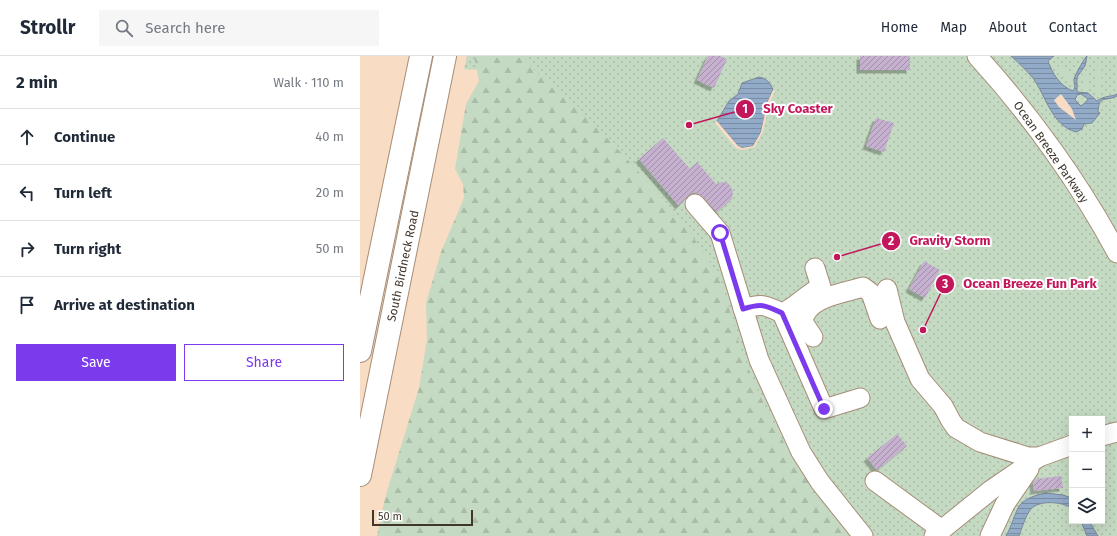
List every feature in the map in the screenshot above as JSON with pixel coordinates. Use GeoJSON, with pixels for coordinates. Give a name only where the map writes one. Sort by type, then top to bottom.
{"type":"FeatureCollection","features":[{"type":"Feature","properties":{"kind":"main road","name":"South Birdneck Road"},"geometry":{"type":"LineString","coordinates":[[360,351],[421,56]]}},
{"type":"Feature","properties":{"kind":"main road","name":"South Birdneck Road"},"geometry":{"type":"LineString","coordinates":[[360,475],[445,56]]}},
{"type":"Feature","properties":{"kind":"street","name":"Ocean Breeze Parkway"},"geometry":{"type":"LineString","coordinates":[[977,56],[1026,115],[1060,162],[1117,253]]}},
{"type":"Feature","properties":{"kind":"street"},"geometry":{"type":"LineString","coordinates":[[695,204],[720,233],[759,360],[801,452],[820,482],[863,536]]}},
{"type":"Feature","properties":{"kind":"street"},"geometry":{"type":"LineString","coordinates":[[814,268],[821,287],[811,292],[794,308],[790,318],[824,409],[860,398]]}},
{"type":"Feature","properties":{"kind":"street"},"geometry":{"type":"LineString","coordinates":[[790,318],[807,310],[819,300],[864,287],[871,293],[880,319]]}},
{"type":"Feature","properties":{"kind":"street"},"geometry":{"type":"LineString","coordinates":[[887,289],[895,322],[920,380],[943,406],[956,428],[992,447],[1016,454],[1039,457]]}},
{"type":"Feature","properties":{"kind":"street"},"geometry":{"type":"LineString","coordinates":[[743,309],[757,304],[765,305],[805,327],[813,337]]}},
{"type":"Feature","properties":{"kind":"street"},"geometry":{"type":"LineString","coordinates":[[1105,435],[1117,432]]}},
{"type":"Feature","properties":{"kind":"street"},"geometry":{"type":"LineString","coordinates":[[875,481],[938,533],[991,490],[1039,457],[1069,446]]}},
{"type":"Feature","properties":{"kind":"street"},"geometry":{"type":"LineString","coordinates":[[990,536],[1005,504],[1020,481],[1039,457]]}},
{"type":"Feature","properties":{"kind":"green space"},"geometry":{"type":"Polygon","coordinates":[[[467,56],[1117,56],[1117,536],[842,536],[516,72],[464,69],[467,56]]]}},
{"type":"Feature","properties":{"kind":"green space"},"geometry":{"type":"Polygon","coordinates":[[[474,56],[523,56],[535,71],[582,111],[674,212],[698,244],[715,272],[729,307],[739,343],[752,378],[775,426],[802,473],[849,536],[377,536],[385,498],[419,388],[427,339],[426,303],[441,252],[464,198],[463,184],[455,169],[466,104],[479,81],[474,56]]]}},
{"type":"Feature","properties":{"kind":"green space"},"geometry":{"type":"Polygon","coordinates":[[[1098,65],[1100,65],[1102,72],[1101,89],[1099,92],[1095,89],[1098,65]]]}},
{"type":"Feature","properties":{"kind":"green space"},"geometry":{"type":"Polygon","coordinates":[[[1057,66],[1070,71],[1072,83],[1068,83],[1065,73],[1056,68],[1057,66]]]}},
{"type":"Feature","properties":{"kind":"green space"},"geometry":{"type":"Polygon","coordinates":[[[1085,70],[1088,72],[1090,79],[1082,99],[1084,80],[1082,72],[1085,70]]]}},
{"type":"Feature","properties":{"kind":"water"},"geometry":{"type":"Polygon","coordinates":[[[1011,56],[1054,56],[1048,61],[1052,70],[1057,79],[1064,86],[1073,91],[1075,87],[1074,79],[1087,56],[1085,66],[1077,77],[1077,92],[1088,93],[1097,101],[1117,94],[1117,96],[1104,100],[1100,103],[1098,112],[1100,113],[1092,123],[1084,124],[1082,129],[1076,132],[1068,129],[1061,124],[1050,110],[1033,78],[1011,56]],[[1081,94],[1077,95],[1075,100],[1081,106],[1088,99],[1081,94]]]}},
{"type":"Feature","properties":{"kind":"water"},"geometry":{"type":"Polygon","coordinates":[[[759,77],[768,81],[773,90],[767,103],[761,132],[753,146],[741,148],[717,121],[729,101],[738,94],[742,83],[759,77]]]}},
{"type":"Feature","properties":{"kind":"water"},"geometry":{"type":"Polygon","coordinates":[[[1046,493],[1063,495],[1069,497],[1069,506],[1057,503],[1039,504],[1028,513],[1019,536],[1006,536],[1018,507],[1027,499],[1046,493]]]}},
{"type":"Feature","properties":{"kind":"water"},"geometry":{"type":"Polygon","coordinates":[[[1082,524],[1091,524],[1098,536],[1087,536],[1082,524]]]}},
{"type":"Feature","properties":{"kind":"pier"},"geometry":{"type":"Polygon","coordinates":[[[773,90],[775,91],[769,104],[763,132],[755,147],[742,150],[736,148],[715,123],[717,121],[738,146],[742,148],[753,146],[761,132],[767,103],[773,90]]]}},
{"type":"Feature","properties":{"kind":"pier"},"geometry":{"type":"Polygon","coordinates":[[[1061,94],[1072,109],[1076,120],[1059,107],[1054,100],[1061,94]]]}},
{"type":"Feature","properties":{"kind":"building"},"geometry":{"type":"Polygon","coordinates":[[[708,56],[720,56],[727,59],[714,88],[697,80],[708,56]]]}},
{"type":"Feature","properties":{"kind":"building"},"geometry":{"type":"Polygon","coordinates":[[[860,56],[910,56],[910,70],[860,70],[860,56]]]}},
{"type":"Feature","properties":{"kind":"building"},"geometry":{"type":"Polygon","coordinates":[[[876,118],[894,123],[884,152],[866,146],[876,118]]]}},
{"type":"Feature","properties":{"kind":"building"},"geometry":{"type":"Polygon","coordinates":[[[663,138],[690,169],[697,162],[716,184],[722,182],[728,183],[733,191],[732,199],[717,212],[703,197],[694,192],[679,206],[639,159],[663,138]]]}},
{"type":"Feature","properties":{"kind":"building"},"geometry":{"type":"Polygon","coordinates":[[[924,261],[940,270],[925,298],[909,289],[924,261]]]}},
{"type":"Feature","properties":{"kind":"building"},"geometry":{"type":"Polygon","coordinates":[[[897,434],[907,446],[877,470],[867,458],[897,434]]]}},
{"type":"Feature","properties":{"kind":"building"},"geometry":{"type":"Polygon","coordinates":[[[1061,476],[1063,488],[1034,491],[1033,483],[1036,479],[1061,476]]]}},
{"type":"Feature","properties":{"kind":"place","name":"Sky Coaster"},"geometry":{"type":"Point","coordinates":[689,125]}},
{"type":"Feature","properties":{"kind":"place","name":"Gravity Storm"},"geometry":{"type":"Point","coordinates":[837,257]}},
{"type":"Feature","properties":{"kind":"place","name":"Ocean Breeze Fun Park"},"geometry":{"type":"Point","coordinates":[923,330]}},
{"type":"Feature","properties":{"kind":"route"},"geometry":{"type":"LineString","coordinates":[[720,233],[743,309],[757,304],[765,305],[782,313],[824,409]]}}]}
